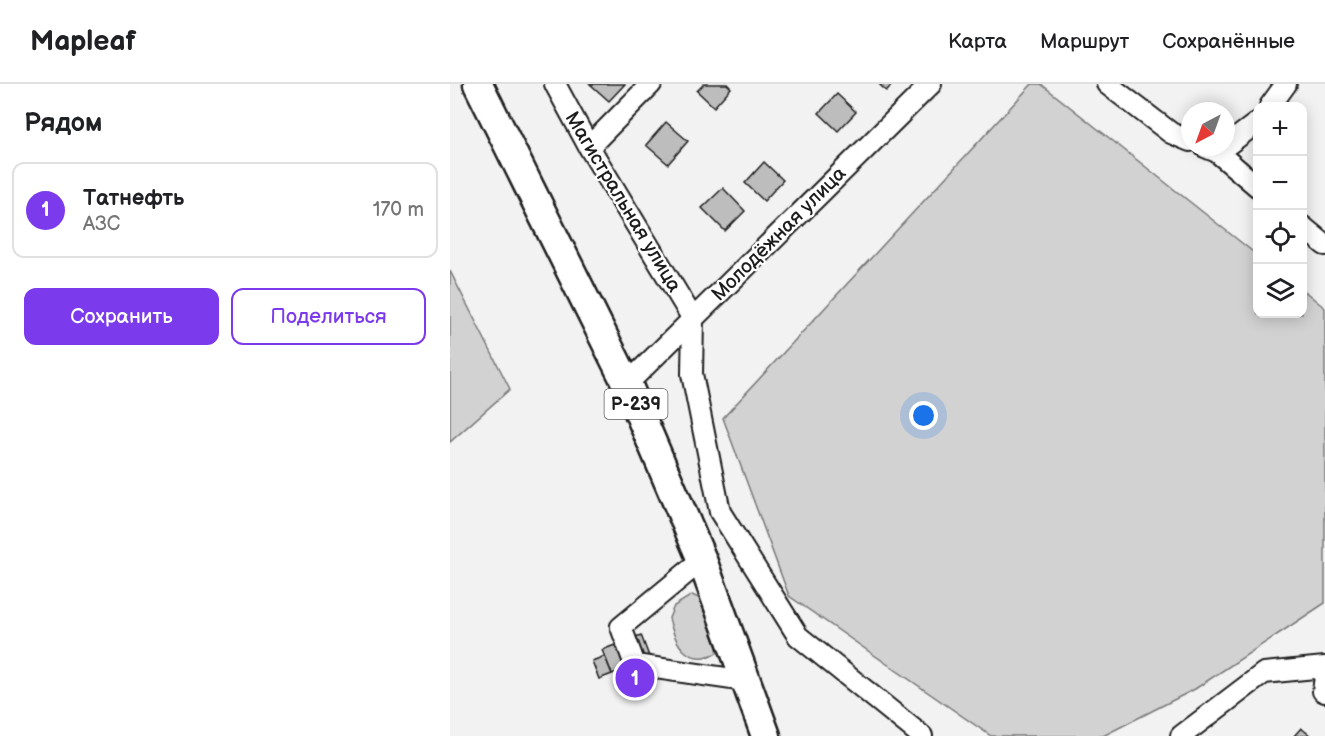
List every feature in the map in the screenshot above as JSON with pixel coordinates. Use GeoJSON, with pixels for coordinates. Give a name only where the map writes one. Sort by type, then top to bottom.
{"type":"FeatureCollection","features":[{"type":"Feature","properties":{"kind":"highway","name":"Р-239"},"geometry":{"type":"LineString","coordinates":[[478,84],[627,384],[702,560],[766,736]]}},
{"type":"Feature","properties":{"kind":"street","name":"Магистральная улица"},"geometry":{"type":"LineString","coordinates":[[555,84],[589,147],[693,319]]}},
{"type":"Feature","properties":{"kind":"street"},"geometry":{"type":"LineString","coordinates":[[589,147],[651,84]]}},
{"type":"Feature","properties":{"kind":"street","name":"Молодёжная улица"},"geometry":{"type":"LineString","coordinates":[[627,384],[931,84]]}},
{"type":"Feature","properties":{"kind":"street"},"geometry":{"type":"LineString","coordinates":[[1107,84],[1171,133],[1181,137]]}},
{"type":"Feature","properties":{"kind":"street"},"geometry":{"type":"LineString","coordinates":[[1273,102],[1286,84]]}},
{"type":"Feature","properties":{"kind":"street"},"geometry":{"type":"LineString","coordinates":[[1235,137],[1253,125]]}},
{"type":"Feature","properties":{"kind":"street"},"geometry":{"type":"LineString","coordinates":[[1226,156],[1253,183]]}},
{"type":"Feature","properties":{"kind":"street"},"geometry":{"type":"LineString","coordinates":[[1307,230],[1325,245]]}},
{"type":"Feature","properties":{"kind":"street"},"geometry":{"type":"LineString","coordinates":[[693,319],[692,374],[720,512],[798,636],[922,736]]}},
{"type":"Feature","properties":{"kind":"street"},"geometry":{"type":"LineString","coordinates":[[702,560],[621,627],[635,665],[746,681]]}},
{"type":"Feature","properties":{"kind":"street"},"geometry":{"type":"LineString","coordinates":[[1181,736],[1264,673],[1325,667]]}},
{"type":"Feature","properties":{"kind":"shaded area"},"geometry":{"type":"Polygon","coordinates":[[[1032,84],[1041,84],[1253,252],[1253,318],[1307,318],[1307,293],[1325,308],[1325,603],[1195,689],[1103,736],[991,736],[789,596],[723,418],[1032,84]]]}},
{"type":"Feature","properties":{"kind":"shaded area"},"geometry":{"type":"Polygon","coordinates":[[[450,271],[510,389],[450,442],[450,271]]]}},
{"type":"Feature","properties":{"kind":"shaded area"},"geometry":{"type":"Polygon","coordinates":[[[692,595],[701,599],[718,643],[717,653],[707,657],[690,655],[684,650],[675,636],[669,618],[674,606],[692,595]]]}},
{"type":"Feature","properties":{"kind":"building"},"geometry":{"type":"Polygon","coordinates":[[[590,84],[625,84],[609,101],[590,84]]]}},
{"type":"Feature","properties":{"kind":"building"},"geometry":{"type":"Polygon","coordinates":[[[704,84],[727,84],[731,88],[714,107],[697,91],[704,84]]]}},
{"type":"Feature","properties":{"kind":"building"},"geometry":{"type":"Polygon","coordinates":[[[879,84],[893,84],[886,91],[879,84]]]}},
{"type":"Feature","properties":{"kind":"building"},"geometry":{"type":"Polygon","coordinates":[[[837,94],[856,112],[838,131],[819,113],[837,94]]]}},
{"type":"Feature","properties":{"kind":"building"},"geometry":{"type":"Polygon","coordinates":[[[666,122],[688,141],[668,164],[646,145],[666,122]]]}},
{"type":"Feature","properties":{"kind":"building"},"geometry":{"type":"Polygon","coordinates":[[[764,162],[783,180],[764,201],[745,183],[764,162]]]}},
{"type":"Feature","properties":{"kind":"building"},"geometry":{"type":"Polygon","coordinates":[[[723,188],[745,211],[725,231],[702,208],[723,188]]]}},
{"type":"Feature","properties":{"kind":"building"},"geometry":{"type":"Polygon","coordinates":[[[641,635],[650,659],[612,674],[602,650],[641,635]]]}},
{"type":"Feature","properties":{"kind":"building"},"geometry":{"type":"Polygon","coordinates":[[[605,656],[612,674],[599,679],[592,661],[605,656]]]}},
{"type":"Feature","properties":{"kind":"building"},"geometry":{"type":"Polygon","coordinates":[[[1301,728],[1311,736],[1294,736],[1301,728]]]}},
{"type":"Feature","properties":{"kind":"place","name":"Татнефть"},"geometry":{"type":"Point","coordinates":[635,678]}}]}
